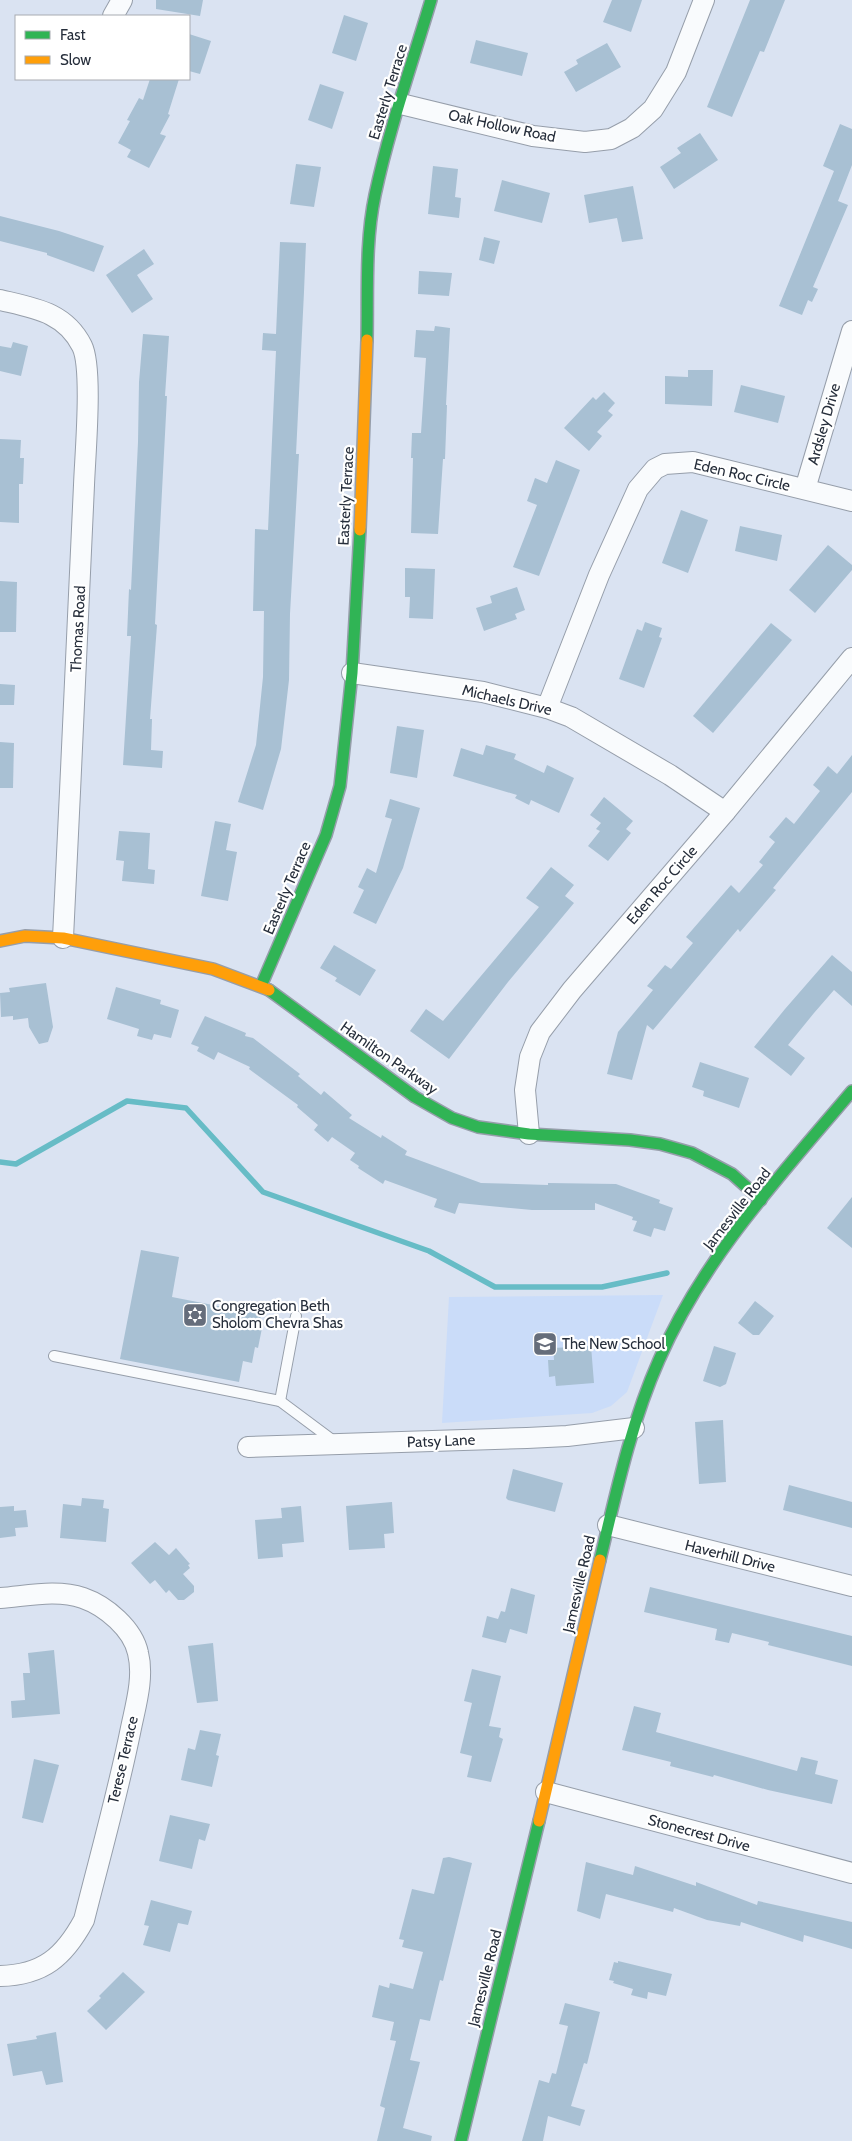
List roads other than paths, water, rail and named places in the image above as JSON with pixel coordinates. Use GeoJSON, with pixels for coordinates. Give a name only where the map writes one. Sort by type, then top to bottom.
{"type":"FeatureCollection","features":[{"type":"Feature","properties":{"kind":"street"},"geometry":{"type":"LineString","coordinates":[[114,15],[122,0]]}},
{"type":"Feature","properties":{"kind":"street","name":"Easterly Terrace"},"geometry":{"type":"LineString","coordinates":[[261,986],[322,844],[340,786],[352,672],[362,468],[370,234],[375,196],[391,133],[431,0]]}},
{"type":"Feature","properties":{"kind":"street","name":"Oak Hollow Road"},"geometry":{"type":"LineString","coordinates":[[401,104],[533,136],[585,142],[611,138],[632,128],[653,109],[676,72],[704,0]]}},
{"type":"Feature","properties":{"kind":"street","name":"Thomas Road"},"geometry":{"type":"LineString","coordinates":[[0,300],[43,310],[67,324],[82,347],[86,362],[87,405],[63,938]]}},
{"type":"Feature","properties":{"kind":"street","name":"Ardsley Drive"},"geometry":{"type":"LineString","coordinates":[[805,489],[852,330]]}},
{"type":"Feature","properties":{"kind":"street","name":"Eden Roc Circle"},"geometry":{"type":"LineString","coordinates":[[547,708],[599,575],[638,489],[655,469],[665,464],[693,462],[852,501]]}},
{"type":"Feature","properties":{"kind":"street","name":"Eden Roc Circle"},"geometry":{"type":"LineString","coordinates":[[529,1134],[524,1090],[530,1057],[540,1032],[572,990],[725,812],[852,658]]}},
{"type":"Feature","properties":{"kind":"street","name":"Michaels Drive"},"geometry":{"type":"LineString","coordinates":[[352,672],[482,692],[547,708],[570,718],[670,775],[725,812]]}},
{"type":"Feature","properties":{"kind":"street","name":"Hamilton Parkway"},"geometry":{"type":"LineString","coordinates":[[0,942],[25,936],[63,938],[213,969],[261,986],[279,996],[414,1097],[452,1118],[478,1127],[529,1134],[630,1140],[660,1144],[692,1153],[732,1174],[761,1200]]}},
{"type":"Feature","properties":{"kind":"street","name":"Jamesville Road"},"geometry":{"type":"LineString","coordinates":[[461,2141],[546,1792],[608,1525],[634,1428],[659,1359],[694,1292],[731,1239],[852,1091]]}},
{"type":"Feature","properties":{"kind":"street","name":"Patsy Lane"},"geometry":{"type":"LineString","coordinates":[[248,1447],[535,1438],[634,1428]]}},
{"type":"Feature","properties":{"kind":"street","name":"Haverhill Drive"},"geometry":{"type":"LineString","coordinates":[[608,1525],[852,1586]]}},
{"type":"Feature","properties":{"kind":"street","name":"Terese Terrace"},"geometry":{"type":"LineString","coordinates":[[0,1598],[56,1593],[84,1598],[109,1612],[124,1626],[135,1643],[139,1654],[139,1686],[124,1764],[84,1920],[72,1942],[46,1966],[19,1976],[0,1976]]}},
{"type":"Feature","properties":{"kind":"street","name":"Stonecrest Drive"},"geometry":{"type":"LineString","coordinates":[[546,1792],[852,1873]]}},
{"type":"Feature","properties":{"kind":"lane"},"geometry":{"type":"LineString","coordinates":[[280,1401],[296,1316]]}},
{"type":"Feature","properties":{"kind":"lane"},"geometry":{"type":"LineString","coordinates":[[54,1356],[280,1401],[338,1444]]}},
{"type":"Feature","properties":{"kind":"waterway"},"geometry":{"type":"LineString","coordinates":[[0,1162],[16,1164],[127,1101],[186,1108],[263,1192],[429,1251],[495,1287],[602,1287],[667,1273]]}},
{"type":"Feature","properties":{"kind":"place","name":"Congregation Beth Sholom Chevra Shas"},"geometry":{"type":"Point","coordinates":[195,1315]}},
{"type":"Feature","properties":{"kind":"place","name":"The New School"},"geometry":{"type":"Point","coordinates":[545,1344]}}]}
